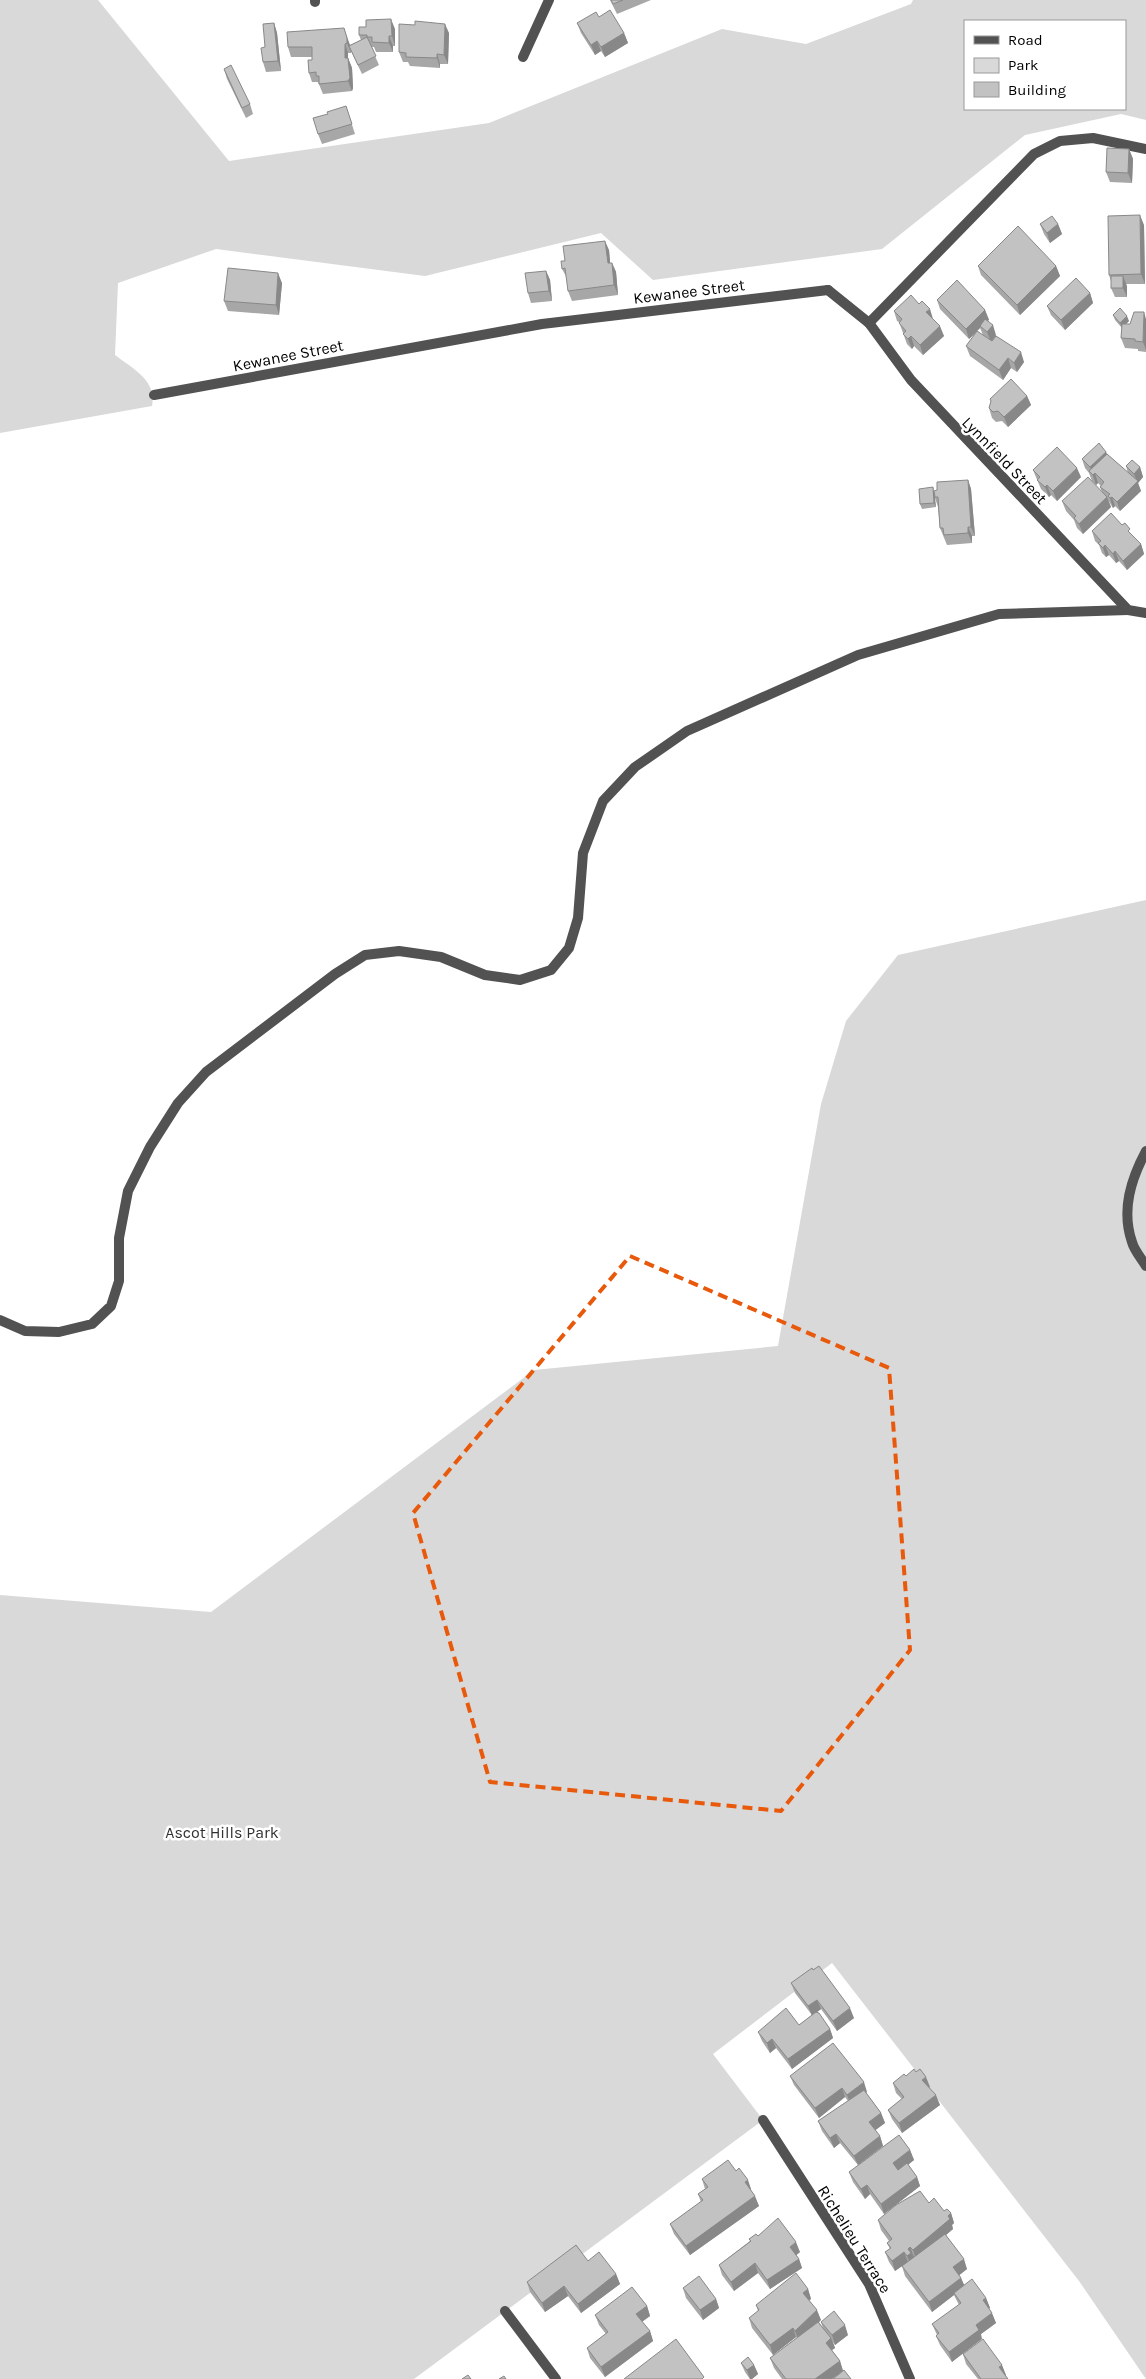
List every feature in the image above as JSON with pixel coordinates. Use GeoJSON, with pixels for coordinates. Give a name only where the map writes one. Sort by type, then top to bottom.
{"type":"FeatureCollection","features":[{"type":"Feature","properties":{"kind":"street"},"geometry":{"type":"LineString","coordinates":[[522,58],[549,0]]}},
{"type":"Feature","properties":{"kind":"street"},"geometry":{"type":"LineString","coordinates":[[869,323],[1034,154],[1060,141],[1093,138],[1146,149]]}},
{"type":"Feature","properties":{"kind":"street","name":"Kewanee Street"},"geometry":{"type":"LineString","coordinates":[[154,395],[542,324],[828,290],[869,323]]}},
{"type":"Feature","properties":{"kind":"street","name":"Lynnfield Street"},"geometry":{"type":"LineString","coordinates":[[869,323],[911,380],[1128,610]]}},
{"type":"Feature","properties":{"kind":"street"},"geometry":{"type":"LineString","coordinates":[[0,1320],[25,1332],[59,1332],[92,1324],[111,1306],[119,1281],[120,1238],[128,1191],[150,1146],[178,1102],[206,1072],[335,974],[365,955],[399,951],[441,957],[485,975],[520,980],[551,970],[570,948],[578,918],[583,853],[603,801],[635,767],[687,731],[858,655],[999,614],[1128,610],[1146,613]]}},
{"type":"Feature","properties":{"kind":"street"},"geometry":{"type":"LineString","coordinates":[[1146,1150],[1138,1166],[1126,1205],[1132,1243],[1146,1266]]}},
{"type":"Feature","properties":{"kind":"street","name":"Richelieu Terrace"},"geometry":{"type":"LineString","coordinates":[[763,2120],[869,2284],[910,2379]]}},
{"type":"Feature","properties":{"kind":"street"},"geometry":{"type":"LineString","coordinates":[[505,2311],[556,2379]]}},
{"type":"Feature","properties":{"kind":"highlighted area"},"geometry":{"type":"Polygon","coordinates":[[[630,1256],[889,1368],[910,1650],[781,1811],[490,1782],[413,1513],[630,1256]]]}},
{"type":"Feature","properties":{"kind":"green space"},"geometry":{"type":"Polygon","coordinates":[[[0,0],[98,0],[229,161],[489,123],[722,29],[806,44],[911,4],[913,0],[1146,0],[1146,120],[1121,114],[1025,135],[882,249],[653,280],[601,233],[425,276],[216,249],[118,283],[115,355],[136,370],[147,382],[153,397],[152,406],[0,433],[0,0]]]}},
{"type":"Feature","properties":{"kind":"green space","name":"Ascot Hills Park"},"geometry":{"type":"Polygon","coordinates":[[[1146,900],[1146,2379],[1079,2281],[832,1963],[713,2054],[763,2120],[414,2379],[0,2379],[0,1595],[211,1612],[534,1370],[778,1346],[821,1104],[846,1021],[898,955],[1146,900]]]}},
{"type":"Feature","properties":{"kind":"building"},"geometry":{"type":"Polygon","coordinates":[[[611,0],[623,0],[613,4],[611,0]]]}},
{"type":"Feature","properties":{"kind":"building"},"geometry":{"type":"Polygon","coordinates":[[[610,10],[624,33],[601,47],[597,41],[591,45],[577,23],[596,12],[599,17],[610,10]]]}},
{"type":"Feature","properties":{"kind":"building"},"geometry":{"type":"Polygon","coordinates":[[[391,19],[392,36],[389,36],[389,43],[372,42],[372,37],[367,37],[367,35],[359,35],[359,27],[366,27],[366,20],[391,19]]]}},
{"type":"Feature","properties":{"kind":"building"},"geometry":{"type":"Polygon","coordinates":[[[415,21],[445,24],[444,55],[437,54],[437,58],[406,57],[406,53],[399,52],[399,24],[415,25],[415,21]]]}},
{"type":"Feature","properties":{"kind":"building"},"geometry":{"type":"Polygon","coordinates":[[[274,23],[278,61],[263,62],[261,48],[265,47],[263,24],[274,23]]]}},
{"type":"Feature","properties":{"kind":"building"},"geometry":{"type":"Polygon","coordinates":[[[344,28],[347,38],[345,58],[348,58],[350,78],[348,81],[319,84],[319,76],[316,76],[316,72],[309,73],[308,60],[312,60],[312,47],[288,47],[287,32],[344,28]]]}},
{"type":"Feature","properties":{"kind":"building"},"geometry":{"type":"Polygon","coordinates":[[[367,37],[376,56],[358,65],[349,46],[367,37]]]}},
{"type":"Feature","properties":{"kind":"building"},"geometry":{"type":"Polygon","coordinates":[[[231,65],[250,104],[242,108],[224,69],[231,65]]]}},
{"type":"Feature","properties":{"kind":"building"},"geometry":{"type":"Polygon","coordinates":[[[346,106],[352,124],[318,134],[313,118],[346,106]]]}},
{"type":"Feature","properties":{"kind":"building"},"geometry":{"type":"Polygon","coordinates":[[[1107,148],[1129,149],[1128,173],[1106,172],[1107,148]]]}},
{"type":"Feature","properties":{"kind":"building"},"geometry":{"type":"Polygon","coordinates":[[[1140,215],[1141,274],[1109,275],[1108,216],[1140,215]]]}},
{"type":"Feature","properties":{"kind":"building"},"geometry":{"type":"Polygon","coordinates":[[[1052,216],[1058,224],[1047,233],[1040,224],[1052,216]]]}},
{"type":"Feature","properties":{"kind":"building"},"geometry":{"type":"Polygon","coordinates":[[[1018,226],[1056,266],[1017,305],[978,266],[1018,226]]]}},
{"type":"Feature","properties":{"kind":"building"},"geometry":{"type":"Polygon","coordinates":[[[605,241],[608,263],[612,263],[614,285],[568,291],[565,268],[562,269],[561,261],[565,261],[563,246],[605,241]]]}},
{"type":"Feature","properties":{"kind":"building"},"geometry":{"type":"Polygon","coordinates":[[[228,268],[278,273],[276,305],[224,301],[228,268]]]}},
{"type":"Feature","properties":{"kind":"building"},"geometry":{"type":"Polygon","coordinates":[[[546,271],[549,291],[528,293],[525,273],[546,271]]]}},
{"type":"Feature","properties":{"kind":"building"},"geometry":{"type":"Polygon","coordinates":[[[1111,276],[1123,276],[1123,288],[1111,288],[1111,276]]]}},
{"type":"Feature","properties":{"kind":"building"},"geometry":{"type":"Polygon","coordinates":[[[1076,278],[1090,293],[1061,320],[1047,306],[1076,278]]]}},
{"type":"Feature","properties":{"kind":"building"},"geometry":{"type":"Polygon","coordinates":[[[957,280],[985,310],[966,329],[937,300],[957,280]]]}},
{"type":"Feature","properties":{"kind":"building"},"geometry":{"type":"Polygon","coordinates":[[[911,295],[919,304],[922,301],[930,309],[926,312],[940,326],[920,345],[911,336],[908,339],[903,334],[906,331],[899,323],[902,319],[894,311],[911,295]]]}},
{"type":"Feature","properties":{"kind":"building"},"geometry":{"type":"Polygon","coordinates":[[[1120,308],[1127,316],[1120,323],[1113,315],[1120,308]]]}},
{"type":"Feature","properties":{"kind":"building"},"geometry":{"type":"Polygon","coordinates":[[[1134,312],[1144,312],[1143,342],[1135,341],[1135,339],[1121,338],[1122,324],[1130,324],[1134,312]]]}},
{"type":"Feature","properties":{"kind":"building"},"geometry":{"type":"Polygon","coordinates":[[[985,319],[993,325],[987,332],[980,326],[985,319]]]}},
{"type":"Feature","properties":{"kind":"building"},"geometry":{"type":"Polygon","coordinates":[[[977,331],[992,341],[996,336],[1021,352],[1014,363],[1008,358],[999,370],[966,346],[977,331]]]}},
{"type":"Feature","properties":{"kind":"building"},"geometry":{"type":"Polygon","coordinates":[[[1011,379],[1027,396],[1004,417],[998,411],[993,412],[989,408],[990,399],[1011,379]]]}},
{"type":"Feature","properties":{"kind":"building"},"geometry":{"type":"Polygon","coordinates":[[[1099,443],[1106,452],[1090,467],[1082,459],[1099,443]]]}},
{"type":"Feature","properties":{"kind":"building"},"geometry":{"type":"Polygon","coordinates":[[[1057,447],[1077,468],[1053,491],[1047,485],[1045,487],[1037,480],[1040,477],[1033,470],[1057,447]]]}},
{"type":"Feature","properties":{"kind":"building"},"geometry":{"type":"Polygon","coordinates":[[[1107,454],[1138,481],[1117,502],[1112,497],[1110,498],[1108,496],[1110,494],[1100,487],[1104,482],[1095,473],[1093,475],[1089,471],[1107,454]]]}},
{"type":"Feature","properties":{"kind":"building"},"geometry":{"type":"Polygon","coordinates":[[[1132,460],[1140,467],[1134,474],[1126,466],[1132,460]]]}},
{"type":"Feature","properties":{"kind":"building"},"geometry":{"type":"Polygon","coordinates":[[[1088,477],[1107,497],[1079,524],[1074,518],[1076,516],[1062,501],[1088,477]]]}},
{"type":"Feature","properties":{"kind":"building"},"geometry":{"type":"Polygon","coordinates":[[[968,480],[971,527],[968,527],[968,533],[944,535],[943,528],[940,528],[938,497],[935,497],[934,491],[937,490],[937,482],[968,480]]]}},
{"type":"Feature","properties":{"kind":"building"},"geometry":{"type":"Polygon","coordinates":[[[933,487],[934,503],[920,504],[919,489],[933,487]]]}},
{"type":"Feature","properties":{"kind":"building"},"geometry":{"type":"Polygon","coordinates":[[[1111,513],[1122,525],[1125,523],[1130,529],[1128,531],[1141,544],[1123,561],[1115,551],[1113,554],[1105,545],[1103,548],[1098,543],[1101,541],[1092,531],[1111,513]]]}},
{"type":"Feature","properties":{"kind":"building"},"geometry":{"type":"Polygon","coordinates":[[[819,1966],[850,2008],[833,2021],[817,2000],[808,2006],[791,1983],[812,1968],[813,1970],[819,1966]]]}},
{"type":"Feature","properties":{"kind":"building"},"geometry":{"type":"Polygon","coordinates":[[[786,2008],[799,2025],[816,2012],[819,2013],[830,2029],[788,2059],[772,2039],[767,2043],[758,2032],[786,2008]]]}},
{"type":"Feature","properties":{"kind":"building"},"geometry":{"type":"Polygon","coordinates":[[[833,2043],[864,2082],[847,2095],[842,2088],[815,2108],[790,2076],[833,2043]]]}},
{"type":"Feature","properties":{"kind":"building"},"geometry":{"type":"Polygon","coordinates":[[[914,2069],[916,2072],[920,2069],[926,2077],[922,2080],[936,2095],[899,2123],[888,2110],[904,2097],[893,2083],[914,2069]]]}},
{"type":"Feature","properties":{"kind":"building"},"geometry":{"type":"Polygon","coordinates":[[[864,2090],[881,2113],[869,2122],[880,2136],[854,2156],[836,2134],[830,2138],[818,2121],[864,2090]]]}},
{"type":"Feature","properties":{"kind":"building"},"geometry":{"type":"Polygon","coordinates":[[[899,2135],[910,2150],[893,2163],[898,2170],[907,2163],[917,2177],[881,2204],[867,2185],[861,2189],[849,2172],[899,2135]]]}},
{"type":"Feature","properties":{"kind":"building"},"geometry":{"type":"Polygon","coordinates":[[[728,2160],[736,2171],[739,2168],[748,2180],[745,2182],[755,2196],[686,2246],[670,2224],[703,2200],[698,2194],[708,2187],[702,2179],[728,2160]]]}},
{"type":"Feature","properties":{"kind":"building"},"geometry":{"type":"Polygon","coordinates":[[[920,2191],[929,2203],[934,2198],[944,2211],[947,2209],[951,2213],[948,2216],[950,2219],[913,2250],[910,2247],[908,2249],[911,2253],[907,2256],[904,2252],[892,2261],[885,2252],[891,2248],[887,2243],[892,2239],[878,2220],[896,2205],[920,2191]]]}},
{"type":"Feature","properties":{"kind":"building"},"geometry":{"type":"Polygon","coordinates":[[[778,2218],[796,2242],[790,2247],[799,2259],[767,2280],[755,2263],[731,2282],[719,2265],[751,2241],[749,2239],[756,2234],[758,2236],[778,2218]]]}},
{"type":"Feature","properties":{"kind":"building"},"geometry":{"type":"Polygon","coordinates":[[[945,2234],[964,2259],[953,2267],[961,2278],[929,2302],[902,2266],[945,2234]]]}},
{"type":"Feature","properties":{"kind":"building"},"geometry":{"type":"Polygon","coordinates":[[[576,2245],[588,2261],[599,2252],[616,2274],[578,2304],[564,2286],[542,2303],[527,2282],[576,2245]]]}},
{"type":"Feature","properties":{"kind":"building"},"geometry":{"type":"Polygon","coordinates":[[[796,2273],[808,2289],[803,2293],[817,2310],[795,2331],[793,2328],[770,2345],[749,2318],[759,2310],[756,2305],[796,2273]]]}},
{"type":"Feature","properties":{"kind":"building"},"geometry":{"type":"Polygon","coordinates":[[[699,2276],[716,2299],[700,2310],[683,2288],[699,2276]]]}},
{"type":"Feature","properties":{"kind":"building"},"geometry":{"type":"Polygon","coordinates":[[[972,2279],[986,2298],[983,2300],[992,2313],[976,2325],[979,2330],[949,2352],[936,2336],[939,2333],[932,2324],[961,2303],[954,2293],[972,2279]]]}},
{"type":"Feature","properties":{"kind":"building"},"geometry":{"type":"Polygon","coordinates":[[[632,2287],[647,2306],[636,2314],[650,2331],[601,2367],[587,2348],[608,2332],[595,2315],[632,2287]]]}},
{"type":"Feature","properties":{"kind":"building"},"geometry":{"type":"Polygon","coordinates":[[[834,2311],[845,2325],[832,2335],[821,2322],[834,2311]]]}},
{"type":"Feature","properties":{"kind":"building"},"geometry":{"type":"Polygon","coordinates":[[[818,2322],[831,2338],[826,2343],[840,2361],[815,2379],[786,2379],[770,2358],[818,2322]]]}},
{"type":"Feature","properties":{"kind":"building"},"geometry":{"type":"Polygon","coordinates":[[[676,2339],[704,2377],[702,2379],[624,2379],[676,2339]]]}},
{"type":"Feature","properties":{"kind":"building"},"geometry":{"type":"Polygon","coordinates":[[[983,2339],[1002,2365],[999,2367],[1008,2379],[981,2379],[963,2354],[983,2339]]]}},
{"type":"Feature","properties":{"kind":"building"},"geometry":{"type":"Polygon","coordinates":[[[748,2357],[754,2365],[747,2370],[741,2363],[748,2357]]]}},
{"type":"Feature","properties":{"kind":"building"},"geometry":{"type":"Polygon","coordinates":[[[844,2370],[851,2379],[833,2379],[844,2370]]]}},
{"type":"Feature","properties":{"kind":"building"},"geometry":{"type":"Polygon","coordinates":[[[468,2375],[471,2379],[462,2379],[468,2375]]]}}]}
